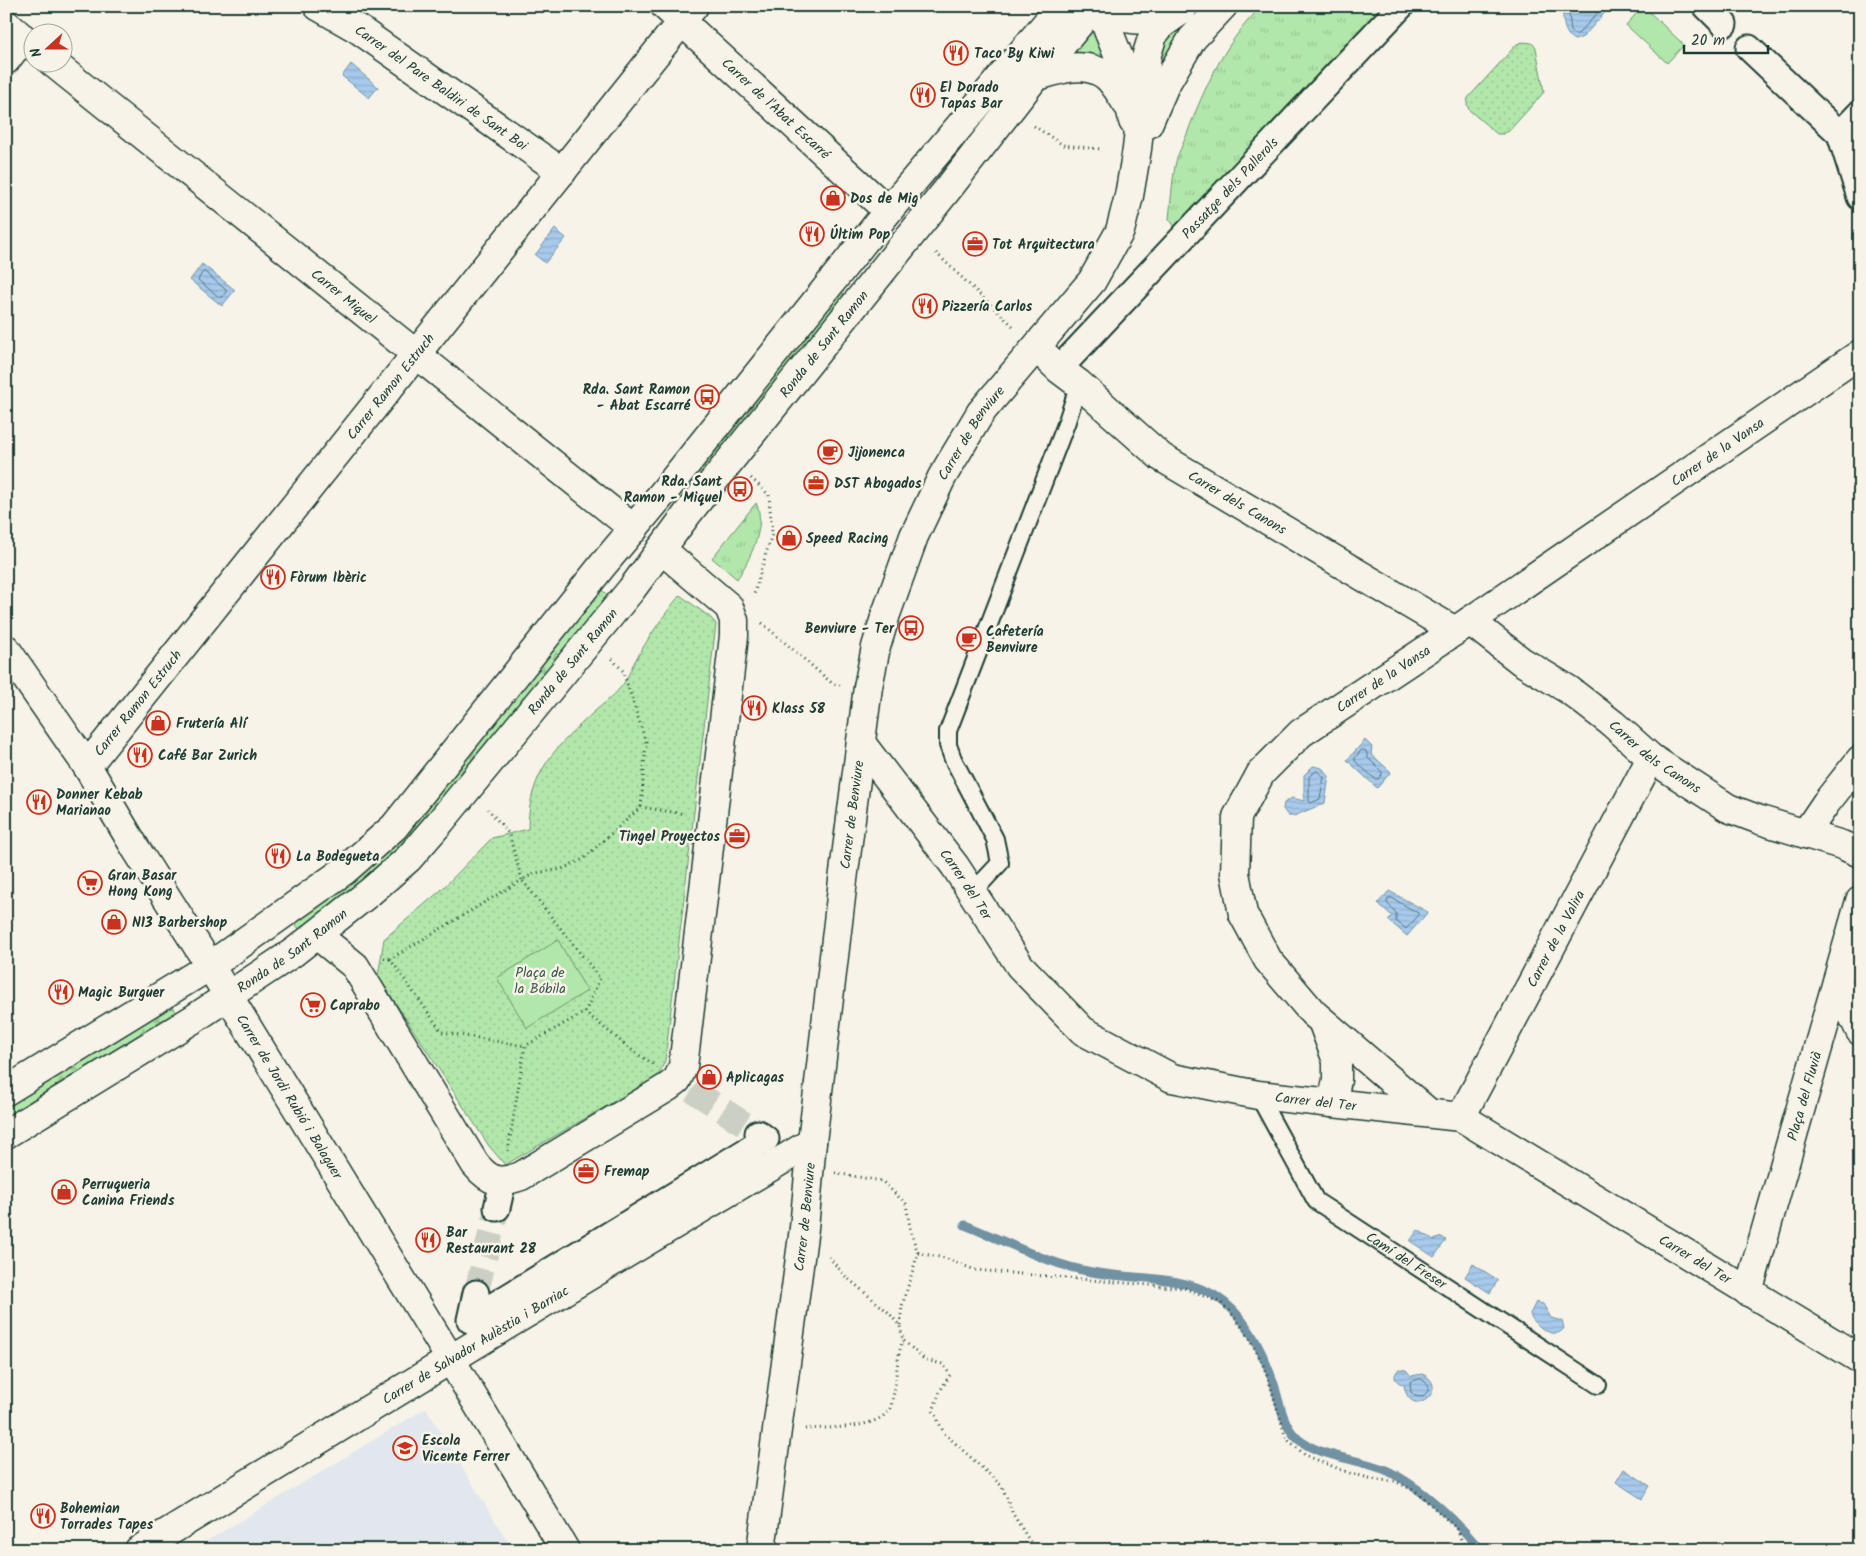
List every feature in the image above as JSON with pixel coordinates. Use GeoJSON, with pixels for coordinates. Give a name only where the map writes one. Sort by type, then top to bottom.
{"type":"FeatureCollection","features":[{"type":"Feature","properties":{"kind":"street","name":"Carrer del Pare Baldiri de Sant Boi"},"geometry":{"type":"LineString","coordinates":[[318,6],[358,29],[562,172]]}},
{"type":"Feature","properties":{"kind":"street"},"geometry":{"type":"LineString","coordinates":[[1010,65],[1036,6]]}},
{"type":"Feature","properties":{"kind":"street"},"geometry":{"type":"LineString","coordinates":[[6,1091],[210,966],[345,870],[394,827],[888,211],[1056,12],[1059,6]]}},
{"type":"Feature","properties":{"kind":"street"},"geometry":{"type":"LineString","coordinates":[[1137,148],[1165,85],[1192,39],[1223,6]]}},
{"type":"Feature","properties":{"kind":"street","name":"Passatge dels Pallerols"},"geometry":{"type":"LineString","coordinates":[[1069,377],[1400,6]]}},
{"type":"Feature","properties":{"kind":"street"},"geometry":{"type":"LineString","coordinates":[[1706,6],[1724,24]]}},
{"type":"Feature","properties":{"kind":"street"},"geometry":{"type":"LineString","coordinates":[[1096,7],[1120,18],[1141,20],[1162,18],[1185,8]]}},
{"type":"Feature","properties":{"kind":"street","name":"Carrer de Benviure"},"geometry":{"type":"LineString","coordinates":[[1096,7],[1122,65],[1137,148]]}},
{"type":"Feature","properties":{"kind":"street","name":"Ronda de Sant Ramon"},"geometry":{"type":"LineString","coordinates":[[6,1134],[195,1018],[294,952],[370,892],[408,859],[625,597],[731,460],[1036,77],[1096,7]]}},
{"type":"Feature","properties":{"kind":"street","name":"Carrer de Benviure"},"geometry":{"type":"LineString","coordinates":[[761,1550],[804,1228],[812,1142],[868,687],[876,647],[914,536],[942,477],[982,412],[1092,281],[1120,231],[1130,196],[1147,54],[1153,35],[1162,24],[1185,8]]}},
{"type":"Feature","properties":{"kind":"street","name":"Carrer Ramon Estruch"},"geometry":{"type":"LineString","coordinates":[[87,766],[562,172],[681,11]]}},
{"type":"Feature","properties":{"kind":"street","name":"Carrer de l'Abat Escarré"},"geometry":{"type":"LineString","coordinates":[[681,11],[888,211]]}},
{"type":"Feature","properties":{"kind":"street"},"geometry":{"type":"LineString","coordinates":[[6,60],[20,36]]}},
{"type":"Feature","properties":{"kind":"street"},"geometry":{"type":"LineString","coordinates":[[1749,48],[1840,134],[1860,197]]}},
{"type":"Feature","properties":{"kind":"street"},"geometry":{"type":"LineString","coordinates":[[1036,77],[1061,68],[1085,67],[1105,75],[1131,109]]}},
{"type":"Feature","properties":{"kind":"street","name":"Carrer Miquel"},"geometry":{"type":"LineString","coordinates":[[64,72],[634,529]]}},
{"type":"Feature","properties":{"kind":"street"},"geometry":{"type":"LineString","coordinates":[[1840,134],[1860,112]]}},
{"type":"Feature","properties":{"kind":"street","name":"Carrer dels Canons"},"geometry":{"type":"LineString","coordinates":[[1037,348],[1161,457],[1462,626],[1569,690],[1614,724],[1651,758],[1728,808],[1760,820],[1842,845],[1860,853]]}},
{"type":"Feature","properties":{"kind":"street","name":"Carrer de la Vansa"},"geometry":{"type":"LineString","coordinates":[[1429,1113],[1322,1023],[1268,960],[1243,914],[1235,873],[1237,817],[1261,773],[1301,733],[1462,626],[1860,354]]}},
{"type":"Feature","properties":{"kind":"street"},"geometry":{"type":"LineString","coordinates":[[317,935],[355,966],[474,1164],[483,1174],[493,1180],[503,1181],[521,1176],[668,1087],[685,1085],[683,1067],[734,636],[734,620],[729,607],[661,549]]}},
{"type":"Feature","properties":{"kind":"street","name":"Carrer de Jordi Rubió i Balaguer"},"geometry":{"type":"LineString","coordinates":[[10,661],[87,766],[136,849],[210,966],[451,1360],[565,1550]]}},
{"type":"Feature","properties":{"kind":"street","name":"Carrer del Ter"},"geometry":{"type":"LineString","coordinates":[[861,743],[954,866],[1020,966],[1083,1031],[1172,1078],[1258,1095],[1461,1117],[1860,1359]]}},
{"type":"Feature","properties":{"kind":"street","name":"Carrer de la Valira"},"geometry":{"type":"LineString","coordinates":[[1461,1117],[1651,758]]}},
{"type":"Feature","properties":{"kind":"street"},"geometry":{"type":"LineString","coordinates":[[1805,834],[1826,803],[1860,760]]}},
{"type":"Feature","properties":{"kind":"street","name":"Plaça del Fluvià"},"geometry":{"type":"LineString","coordinates":[[1748,1292],[1860,901]]}},
{"type":"Feature","properties":{"kind":"street"},"geometry":{"type":"LineString","coordinates":[[1837,982],[1860,1031]]}},
{"type":"Feature","properties":{"kind":"street"},"geometry":{"type":"LineString","coordinates":[[1322,1023],[1338,1061],[1337,1080],[1332,1104]]}},
{"type":"Feature","properties":{"kind":"street"},"geometry":{"type":"LineString","coordinates":[[476,1293],[470,1320],[766,1138],[758,1133]]}},
{"type":"Feature","properties":{"kind":"street","name":"Carrer de Salvador Aulèstia i Barriac"},"geometry":{"type":"LineString","coordinates":[[139,1550],[812,1142]]}},
{"type":"Feature","properties":{"kind":"street"},"geometry":{"type":"LineString","coordinates":[[497,1208],[503,1181]]}},
{"type":"Feature","properties":{"kind":"lane"},"geometry":{"type":"LineString","coordinates":[[972,894],[1000,862],[995,840],[953,760],[948,745],[948,731],[1066,424],[1069,377]]}},
{"type":"Feature","properties":{"kind":"lane","name":"Camí del Freser"},"geometry":{"type":"LineString","coordinates":[[1258,1095],[1316,1201],[1598,1385]]}},
{"type":"Feature","properties":{"kind":"path"},"geometry":{"type":"LineString","coordinates":[[1034,126],[1063,145],[1101,149]]}},
{"type":"Feature","properties":{"kind":"path"},"geometry":{"type":"LineString","coordinates":[[936,254],[1014,327]]}},
{"type":"Feature","properties":{"kind":"path"},"geometry":{"type":"LineString","coordinates":[[731,460],[769,495],[772,534],[754,595]]}},
{"type":"Feature","properties":{"kind":"path"},"geometry":{"type":"LineString","coordinates":[[761,623],[833,684]]}},
{"type":"Feature","properties":{"kind":"path"},"geometry":{"type":"LineString","coordinates":[[488,809],[509,834],[522,880],[600,978],[585,1012],[525,1046],[442,1032],[390,959],[522,880],[535,873],[562,869],[582,858],[641,806],[646,742],[623,671],[612,659]]}},
{"type":"Feature","properties":{"kind":"path"},"geometry":{"type":"LineString","coordinates":[[641,806],[713,819]]}},
{"type":"Feature","properties":{"kind":"path"},"geometry":{"type":"LineString","coordinates":[[585,1012],[634,1052],[654,1065]]}},
{"type":"Feature","properties":{"kind":"path"},"geometry":{"type":"LineString","coordinates":[[503,1181],[525,1046]]}},
{"type":"Feature","properties":{"kind":"path"},"geometry":{"type":"LineString","coordinates":[[777,1432],[830,1426],[858,1426],[879,1418],[889,1411],[893,1397],[898,1354],[903,1340],[900,1326],[902,1306],[918,1253],[911,1233],[906,1204],[882,1181],[810,1168]]}},
{"type":"Feature","properties":{"kind":"path"},"geometry":{"type":"LineString","coordinates":[[804,1228],[845,1276],[888,1312],[900,1326]]}},
{"type":"Feature","properties":{"kind":"path"},"geometry":{"type":"LineString","coordinates":[[918,1253],[945,1258],[975,1270],[1184,1288],[1221,1303],[1244,1330],[1260,1360],[1268,1378],[1286,1438],[1305,1455],[1349,1473],[1377,1480],[1395,1481],[1418,1493],[1457,1528],[1466,1550]]}},
{"type":"Feature","properties":{"kind":"path"},"geometry":{"type":"LineString","coordinates":[[903,1340],[925,1360],[943,1364],[950,1374],[940,1391],[933,1411],[944,1433],[1002,1486],[1013,1514],[1035,1550]]}},
{"type":"Feature","properties":{"kind":"shaded area","name":"Escola Vicente Ferrer"},"geometry":{"type":"Polygon","coordinates":[[[426,1408],[513,1550],[192,1550],[293,1489],[426,1408]]]}},
{"type":"Feature","properties":{"kind":"green space"},"geometry":{"type":"Polygon","coordinates":[[[1262,6],[1385,6],[1176,228],[1169,219],[1174,172],[1179,154],[1201,99],[1217,66],[1237,34],[1262,6]]]}},
{"type":"Feature","properties":{"kind":"green space"},"geometry":{"type":"Polygon","coordinates":[[[1643,6],[1684,45],[1667,63],[1626,25],[1643,6]]]}},
{"type":"Feature","properties":{"kind":"green space"},"geometry":{"type":"Polygon","coordinates":[[[1198,23],[1155,90],[1158,46],[1170,34],[1198,23]]]}},
{"type":"Feature","properties":{"kind":"green space"},"geometry":{"type":"Polygon","coordinates":[[[1093,31],[1102,43],[1112,66],[1061,60],[1083,36],[1093,31]]]}},
{"type":"Feature","properties":{"kind":"green space"},"geometry":{"type":"Polygon","coordinates":[[[1523,42],[1532,43],[1536,48],[1544,92],[1509,131],[1497,134],[1469,110],[1468,98],[1517,44],[1523,42]]]}},
{"type":"Feature","properties":{"kind":"green space"},"geometry":{"type":"Polygon","coordinates":[[[840,291],[848,297],[693,490],[686,484],[840,291]]]}},
{"type":"Feature","properties":{"kind":"green space"},"geometry":{"type":"Polygon","coordinates":[[[756,503],[760,521],[756,542],[737,579],[712,558],[756,503]]]}},
{"type":"Feature","properties":{"kind":"green space"},"geometry":{"type":"Polygon","coordinates":[[[602,590],[609,597],[484,751],[401,847],[350,896],[301,931],[294,923],[343,889],[395,842],[479,744],[602,590]]]}},
{"type":"Feature","properties":{"kind":"green space","name":"Plaça de la Bóbila"},"geometry":{"type":"Polygon","coordinates":[[[680,595],[711,618],[716,624],[665,1061],[658,1076],[505,1165],[489,1146],[378,976],[384,939],[440,891],[492,838],[528,829],[533,791],[547,762],[556,749],[611,697],[627,679],[635,661],[651,635],[680,595]]]}},
{"type":"Feature","properties":{"kind":"green space"},"geometry":{"type":"Polygon","coordinates":[[[558,940],[587,991],[527,1028],[497,978],[558,940]]]}},
{"type":"Feature","properties":{"kind":"green space"},"geometry":{"type":"Polygon","coordinates":[[[171,1004],[176,1012],[6,1116],[6,1106],[171,1004]]]}},
{"type":"Feature","properties":{"kind":"water"},"geometry":{"type":"Polygon","coordinates":[[[1564,6],[1611,6],[1583,37],[1575,40],[1568,35],[1564,26],[1564,6]]]}},
{"type":"Feature","properties":{"kind":"water"},"geometry":{"type":"Polygon","coordinates":[[[351,64],[378,87],[369,98],[342,76],[351,64]]]}},
{"type":"Feature","properties":{"kind":"water"},"geometry":{"type":"Polygon","coordinates":[[[555,229],[566,238],[545,263],[535,255],[555,229]]]}},
{"type":"Feature","properties":{"kind":"water"},"geometry":{"type":"Polygon","coordinates":[[[202,264],[235,290],[222,306],[190,280],[202,264]]]}},
{"type":"Feature","properties":{"kind":"water"},"geometry":{"type":"Polygon","coordinates":[[[1365,740],[1372,747],[1371,754],[1391,772],[1377,788],[1347,760],[1365,740]]]}},
{"type":"Feature","properties":{"kind":"water"},"geometry":{"type":"Polygon","coordinates":[[[1313,766],[1322,768],[1329,776],[1325,803],[1294,816],[1288,816],[1283,809],[1284,803],[1292,798],[1304,801],[1304,775],[1313,766]]]}},
{"type":"Feature","properties":{"kind":"water"},"geometry":{"type":"Polygon","coordinates":[[[1389,891],[1428,912],[1407,936],[1388,920],[1392,916],[1378,903],[1389,891]]]}},
{"type":"Feature","properties":{"kind":"water"},"geometry":{"type":"Polygon","coordinates":[[[1418,1230],[1434,1240],[1442,1237],[1446,1240],[1434,1257],[1410,1241],[1418,1230]]]}},
{"type":"Feature","properties":{"kind":"water"},"geometry":{"type":"Polygon","coordinates":[[[1473,1264],[1498,1280],[1490,1293],[1465,1277],[1473,1264]]]}},
{"type":"Feature","properties":{"kind":"water"},"geometry":{"type":"Polygon","coordinates":[[[1536,1302],[1543,1304],[1551,1318],[1562,1321],[1564,1328],[1560,1332],[1551,1333],[1535,1323],[1530,1314],[1536,1302]]]}},
{"type":"Feature","properties":{"kind":"water"},"geometry":{"type":"Polygon","coordinates":[[[1399,1369],[1406,1370],[1411,1376],[1422,1374],[1430,1380],[1433,1387],[1432,1393],[1427,1399],[1421,1402],[1414,1402],[1408,1396],[1404,1385],[1395,1379],[1395,1374],[1399,1369]]]}},
{"type":"Feature","properties":{"kind":"water"},"geometry":{"type":"Polygon","coordinates":[[[1624,1469],[1650,1486],[1642,1499],[1616,1482],[1624,1469]]]}},
{"type":"Feature","properties":{"kind":"waterway"},"geometry":{"type":"LineString","coordinates":[[965,1225],[1028,1252],[1076,1269],[1170,1281],[1200,1288],[1214,1295],[1235,1312],[1251,1333],[1273,1381],[1288,1427],[1298,1439],[1317,1450],[1379,1468],[1400,1478],[1436,1504],[1481,1550]]}},
{"type":"Feature","properties":{"kind":"tunnel"},"geometry":{"type":"LineString","coordinates":[[692,1090],[758,1133]]}},
{"type":"Feature","properties":{"kind":"tunnel"},"geometry":{"type":"LineString","coordinates":[[476,1293],[497,1208]]}},
{"type":"Feature","properties":{"kind":"place","name":"Taco By Kiwi"},"geometry":{"type":"Point","coordinates":[956,53]}},
{"type":"Feature","properties":{"kind":"place","name":"El Dorado Tapas Bar"},"geometry":{"type":"Point","coordinates":[923,95]}},
{"type":"Feature","properties":{"kind":"place","name":"Dos de Mig"},"geometry":{"type":"Point","coordinates":[833,198]}},
{"type":"Feature","properties":{"kind":"place","name":"Últim Pop"},"geometry":{"type":"Point","coordinates":[812,234]}},
{"type":"Feature","properties":{"kind":"place","name":"Tot Arquitectura"},"geometry":{"type":"Point","coordinates":[975,244]}},
{"type":"Feature","properties":{"kind":"place","name":"Pizzería Carlos"},"geometry":{"type":"Point","coordinates":[925,306]}},
{"type":"Feature","properties":{"kind":"place","name":"Rda. Sant Ramon - Abat Escarré"},"geometry":{"type":"Point","coordinates":[707,397]}},
{"type":"Feature","properties":{"kind":"place","name":"Jijonenca"},"geometry":{"type":"Point","coordinates":[830,452]}},
{"type":"Feature","properties":{"kind":"place","name":"DST Abogados"},"geometry":{"type":"Point","coordinates":[816,483]}},
{"type":"Feature","properties":{"kind":"place","name":"Rda. Sant Ramon - Miquel"},"geometry":{"type":"Point","coordinates":[740,489]}},
{"type":"Feature","properties":{"kind":"place","name":"Speed Racing"},"geometry":{"type":"Point","coordinates":[789,538]}},
{"type":"Feature","properties":{"kind":"place","name":"Fòrum Ibèric"},"geometry":{"type":"Point","coordinates":[273,577]}},
{"type":"Feature","properties":{"kind":"place","name":"Benviure - Ter"},"geometry":{"type":"Point","coordinates":[911,628]}},
{"type":"Feature","properties":{"kind":"place","name":"Cafetería Benviure"},"geometry":{"type":"Point","coordinates":[969,639]}},
{"type":"Feature","properties":{"kind":"place","name":"Klass 58"},"geometry":{"type":"Point","coordinates":[754,708]}},
{"type":"Feature","properties":{"kind":"place","name":"Frutería Alí"},"geometry":{"type":"Point","coordinates":[158,723]}},
{"type":"Feature","properties":{"kind":"place","name":"Café Bar Zurich"},"geometry":{"type":"Point","coordinates":[140,755]}},
{"type":"Feature","properties":{"kind":"place","name":"Donner Kebab Marianao"},"geometry":{"type":"Point","coordinates":[39,802]}},
{"type":"Feature","properties":{"kind":"place","name":"Tingel Proyectos"},"geometry":{"type":"Point","coordinates":[737,836]}},
{"type":"Feature","properties":{"kind":"place","name":"La Bodegueta"},"geometry":{"type":"Point","coordinates":[278,856]}},
{"type":"Feature","properties":{"kind":"place","name":"Gran Basar Hong Kong"},"geometry":{"type":"Point","coordinates":[90,883]}},
{"type":"Feature","properties":{"kind":"place","name":"N13 Barbershop"},"geometry":{"type":"Point","coordinates":[114,922]}},
{"type":"Feature","properties":{"kind":"place","name":"Magic Burguer"},"geometry":{"type":"Point","coordinates":[61,992]}},
{"type":"Feature","properties":{"kind":"place","name":"Caprabo"},"geometry":{"type":"Point","coordinates":[313,1005]}},
{"type":"Feature","properties":{"kind":"place","name":"Aplicagas"},"geometry":{"type":"Point","coordinates":[709,1077]}},
{"type":"Feature","properties":{"kind":"place","name":"Fremap"},"geometry":{"type":"Point","coordinates":[586,1171]}},
{"type":"Feature","properties":{"kind":"place","name":"Perruqueria Canina Friends"},"geometry":{"type":"Point","coordinates":[64,1192]}},
{"type":"Feature","properties":{"kind":"place","name":"Bar Restaurant 28"},"geometry":{"type":"Point","coordinates":[428,1240]}},
{"type":"Feature","properties":{"kind":"place","name":"Escola Vicente Ferrer"},"geometry":{"type":"Point","coordinates":[405,1448]}},
{"type":"Feature","properties":{"kind":"place","name":"Bohemian Torrades Tapes"},"geometry":{"type":"Point","coordinates":[43,1516]}}]}
